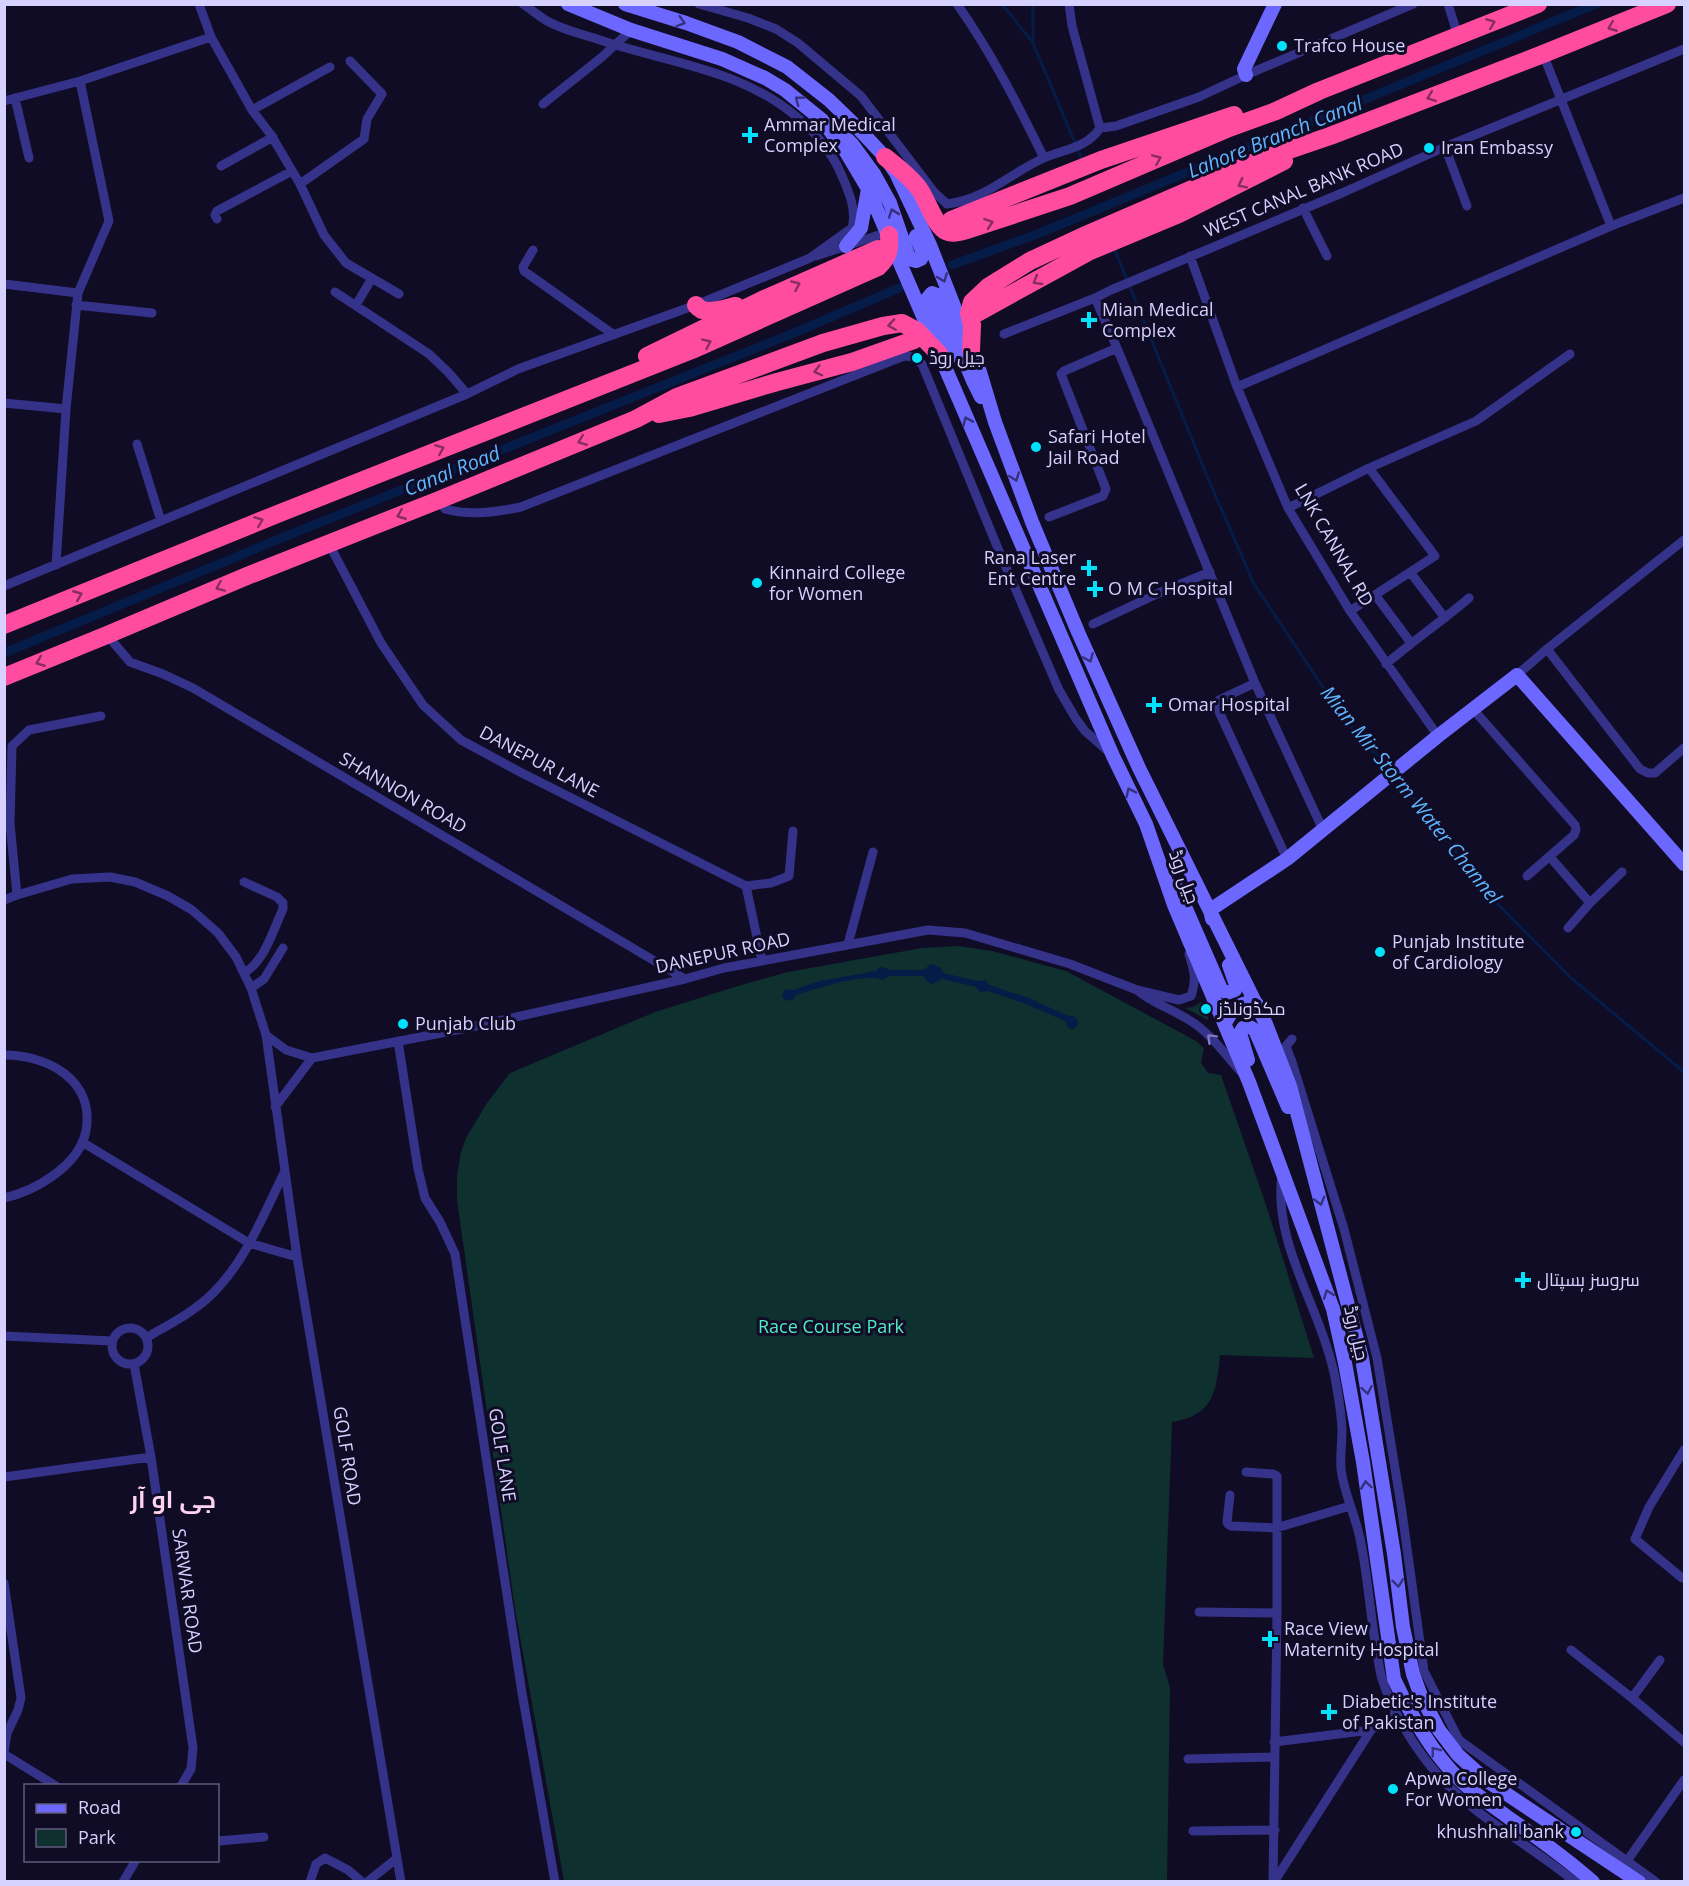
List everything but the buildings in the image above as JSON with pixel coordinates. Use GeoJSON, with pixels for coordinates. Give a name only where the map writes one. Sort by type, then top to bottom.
{"type":"FeatureCollection","features":[{"type":"Feature","properties":{"kind":"highway"},"geometry":{"type":"LineString","coordinates":[[885,157],[920,190],[941,228],[953,233],[967,230],[1070,196],[1319,91],[1538,4]]}},
{"type":"Feature","properties":{"kind":"highway"},"geometry":{"type":"LineString","coordinates":[[971,351],[972,325],[969,313],[972,302],[988,287],[1029,261],[1257,161],[1330,136],[1667,4]]}},
{"type":"Feature","properties":{"kind":"highway"},"geometry":{"type":"LineString","coordinates":[[949,212],[1059,177],[1101,160],[1253,109],[1319,91]]}},
{"type":"Feature","properties":{"kind":"highway"},"geometry":{"type":"LineString","coordinates":[[977,313],[1088,252],[1244,183],[1330,136]]}},
{"type":"Feature","properties":{"kind":"highway"},"geometry":{"type":"LineString","coordinates":[[4,625],[692,350],[878,267],[885,260],[890,248],[885,238],[555,403]]}},
{"type":"Feature","properties":{"kind":"highway"},"geometry":{"type":"LineString","coordinates":[[696,305],[698,309],[705,312],[762,300]]}},
{"type":"Feature","properties":{"kind":"highway"},"geometry":{"type":"LineString","coordinates":[[4,677],[636,419],[677,397],[823,343],[897,323],[907,324],[917,331],[939,354]]}},
{"type":"Feature","properties":{"kind":"highway"},"geometry":{"type":"LineString","coordinates":[[636,419],[689,408],[852,362],[914,340]]}},
{"type":"Feature","properties":{"kind":"main road","name":"جیل روڈ"},"geometry":{"type":"LineString","coordinates":[[568,4],[631,30],[703,52],[742,67],[785,90],[822,120],[846,152],[868,189],[885,238],[939,354],[1113,756],[1146,824],[1174,905],[1225,1023],[1271,1139],[1333,1309],[1363,1462],[1394,1679],[1417,1725],[1444,1763],[1462,1782],[1593,1881]]}},
{"type":"Feature","properties":{"kind":"main road","name":"جیل روڈ"},"geometry":{"type":"LineString","coordinates":[[625,4],[738,42],[787,67],[829,100],[857,126],[896,173],[930,245],[980,372],[995,422],[1032,522],[1113,713],[1257,1004],[1290,1086],[1362,1358],[1392,1542],[1403,1627],[1413,1674],[1430,1715],[1458,1755],[1487,1781],[1639,1881]]}},
{"type":"Feature","properties":{"kind":"main road"},"geometry":{"type":"LineString","coordinates":[[1246,75],[1244,69],[1275,4]]}},
{"type":"Feature","properties":{"kind":"main road"},"geometry":{"type":"LineString","coordinates":[[822,120],[847,138],[874,174],[890,203],[908,255],[916,261],[921,259],[923,254],[902,204],[896,173]]}},
{"type":"Feature","properties":{"kind":"main road"},"geometry":{"type":"LineString","coordinates":[[846,246],[861,228],[868,189]]}},
{"type":"Feature","properties":{"kind":"main road"},"geometry":{"type":"LineString","coordinates":[[957,397],[956,379],[942,335],[927,299],[932,293],[937,295],[973,381],[995,422]]}},
{"type":"Feature","properties":{"kind":"main road"},"geometry":{"type":"LineString","coordinates":[[1146,824],[1179,892],[1221,989],[1227,993],[1231,992],[1235,990],[1236,985],[1210,910],[1287,859],[1517,675],[1684,864]]}},
{"type":"Feature","properties":{"kind":"main road"},"geometry":{"type":"LineString","coordinates":[[1225,1023],[1236,1007],[1251,1003],[1257,1004]]}},
{"type":"Feature","properties":{"kind":"main road"},"geometry":{"type":"LineString","coordinates":[[1271,1139],[1241,1037],[1241,1030],[1248,1026],[1255,1030],[1304,1145]]}},
{"type":"Feature","properties":{"kind":"street"},"geometry":{"type":"LineString","coordinates":[[199,4],[211,37],[252,110],[273,137],[300,184],[324,235],[346,263],[399,294]]}},
{"type":"Feature","properties":{"kind":"street"},"geometry":{"type":"LineString","coordinates":[[523,4],[550,22],[615,45],[698,67],[745,83],[791,112],[823,142],[833,157],[849,192],[854,215],[850,232],[837,238],[810,258]]}},
{"type":"Feature","properties":{"kind":"street"},"geometry":{"type":"LineString","coordinates":[[699,4],[748,18],[776,29],[822,63],[861,96],[949,212],[960,202],[988,191],[1044,158],[1082,144],[1095,136],[1100,128],[1075,38],[1070,4]]}},
{"type":"Feature","properties":{"kind":"street"},"geometry":{"type":"LineString","coordinates":[[957,4],[1024,117],[1044,158]]}},
{"type":"Feature","properties":{"kind":"street"},"geometry":{"type":"LineString","coordinates":[[1100,128],[1116,126],[1199,97],[1413,4]]}},
{"type":"Feature","properties":{"kind":"street"},"geometry":{"type":"LineString","coordinates":[[1448,4],[1458,36]]}},
{"type":"Feature","properties":{"kind":"street"},"geometry":{"type":"LineString","coordinates":[[543,104],[631,30]]}},
{"type":"Feature","properties":{"kind":"street"},"geometry":{"type":"LineString","coordinates":[[4,101],[80,81],[211,37]]}},
{"type":"Feature","properties":{"kind":"street","name":"WEST CANAL BANK ROAD"},"geometry":{"type":"LineString","coordinates":[[1004,334],[1095,298],[1445,147],[1684,50]]}},
{"type":"Feature","properties":{"kind":"street"},"geometry":{"type":"LineString","coordinates":[[1543,54],[1611,226]]}},
{"type":"Feature","properties":{"kind":"street"},"geometry":{"type":"LineString","coordinates":[[300,184],[364,139],[367,119],[382,94],[350,61]]}},
{"type":"Feature","properties":{"kind":"street"},"geometry":{"type":"LineString","coordinates":[[252,110],[330,67]]}},
{"type":"Feature","properties":{"kind":"street"},"geometry":{"type":"LineString","coordinates":[[56,564],[66,409],[76,305],[78,293],[109,221],[80,81]]}},
{"type":"Feature","properties":{"kind":"street"},"geometry":{"type":"LineString","coordinates":[[15,98],[28,158]]}},
{"type":"Feature","properties":{"kind":"street"},"geometry":{"type":"LineString","coordinates":[[221,166],[273,137]]}},
{"type":"Feature","properties":{"kind":"street"},"geometry":{"type":"LineString","coordinates":[[1445,147],[1467,206]]}},
{"type":"Feature","properties":{"kind":"street"},"geometry":{"type":"LineString","coordinates":[[217,219],[215,215],[217,211],[292,171]]}},
{"type":"Feature","properties":{"kind":"street"},"geometry":{"type":"LineString","coordinates":[[1237,387],[1611,226],[1684,198]]}},
{"type":"Feature","properties":{"kind":"street"},"geometry":{"type":"LineString","coordinates":[[1304,208],[1327,256]]}},
{"type":"Feature","properties":{"kind":"street"},"geometry":{"type":"LineString","coordinates":[[4,586],[467,394],[518,369],[696,305],[810,258],[846,246],[885,238]]}},
{"type":"Feature","properties":{"kind":"street"},"geometry":{"type":"LineString","coordinates":[[533,250],[522,267],[524,271],[614,335]]}},
{"type":"Feature","properties":{"kind":"street","name":"LNK CANNAL RD"},"geometry":{"type":"LineString","coordinates":[[1190,256],[1237,387],[1288,508],[1350,611],[1438,736]]}},
{"type":"Feature","properties":{"kind":"street"},"geometry":{"type":"LineString","coordinates":[[356,305],[372,278]]}},
{"type":"Feature","properties":{"kind":"street"},"geometry":{"type":"LineString","coordinates":[[4,284],[78,293]]}},
{"type":"Feature","properties":{"kind":"street"},"geometry":{"type":"LineString","coordinates":[[335,292],[429,354],[467,394]]}},
{"type":"Feature","properties":{"kind":"street"},"geometry":{"type":"LineString","coordinates":[[1095,298],[1256,683],[1323,830]]}},
{"type":"Feature","properties":{"kind":"street"},"geometry":{"type":"LineString","coordinates":[[76,305],[152,313]]}},
{"type":"Feature","properties":{"kind":"street"},"geometry":{"type":"LineString","coordinates":[[1049,517],[1106,493],[1061,374],[1064,370],[1117,348]]}},
{"type":"Feature","properties":{"kind":"street"},"geometry":{"type":"LineString","coordinates":[[1288,508],[1369,468],[1476,421],[1570,354]]}},
{"type":"Feature","properties":{"kind":"street"},"geometry":{"type":"LineString","coordinates":[[439,500],[445,509],[466,513],[521,507],[904,356],[914,357],[922,364],[1059,690],[1085,731],[1113,756]]}},
{"type":"Feature","properties":{"kind":"street"},"geometry":{"type":"LineString","coordinates":[[4,402],[66,409]]}},
{"type":"Feature","properties":{"kind":"street"},"geometry":{"type":"LineString","coordinates":[[137,444],[162,521]]}},
{"type":"Feature","properties":{"kind":"street"},"geometry":{"type":"LineString","coordinates":[[1350,611],[1435,556],[1369,468]]}},
{"type":"Feature","properties":{"kind":"street"},"geometry":{"type":"LineString","coordinates":[[1517,675],[1546,649],[1684,540]]}},
{"type":"Feature","properties":{"kind":"street","name":"DANEPUR LANE"},"geometry":{"type":"LineString","coordinates":[[329,544],[381,642],[423,705],[461,740],[746,886]]}},
{"type":"Feature","properties":{"kind":"street"},"geometry":{"type":"LineString","coordinates":[[1093,624],[1210,572]]}},
{"type":"Feature","properties":{"kind":"street"},"geometry":{"type":"LineString","coordinates":[[1410,572],[1445,618]]}},
{"type":"Feature","properties":{"kind":"street"},"geometry":{"type":"LineString","coordinates":[[1376,596],[1411,643]]}},
{"type":"Feature","properties":{"kind":"street"},"geometry":{"type":"LineString","coordinates":[[1386,664],[1469,598]]}},
{"type":"Feature","properties":{"kind":"street","name":"SHANNON ROAD"},"geometry":{"type":"LineString","coordinates":[[107,635],[130,662],[192,688],[685,979]]}},
{"type":"Feature","properties":{"kind":"street"},"geometry":{"type":"LineString","coordinates":[[1546,649],[1640,769],[1648,773],[1655,773],[1684,748]]}},
{"type":"Feature","properties":{"kind":"street"},"geometry":{"type":"LineString","coordinates":[[1256,683],[1219,700],[1216,705],[1287,859]]}},
{"type":"Feature","properties":{"kind":"street"},"geometry":{"type":"LineString","coordinates":[[1473,708],[1575,825],[1574,835],[1527,876]]}},
{"type":"Feature","properties":{"kind":"street"},"geometry":{"type":"LineString","coordinates":[[17,894],[10,824],[12,746],[29,730],[101,716]]}},
{"type":"Feature","properties":{"kind":"street"},"geometry":{"type":"LineString","coordinates":[[762,961],[746,886],[771,883],[789,876],[793,831]]}},
{"type":"Feature","properties":{"kind":"street"},"geometry":{"type":"LineString","coordinates":[[848,944],[873,852]]}},
{"type":"Feature","properties":{"kind":"street"},"geometry":{"type":"LineString","coordinates":[[1550,857],[1590,903]]}},
{"type":"Feature","properties":{"kind":"street"},"geometry":{"type":"LineString","coordinates":[[1568,928],[1622,872]]}},
{"type":"Feature","properties":{"kind":"street","name":"GOLF ROAD"},"geometry":{"type":"LineString","coordinates":[[4,900],[17,894],[72,879],[110,877],[135,882],[168,896],[192,910],[218,933],[236,957],[251,988],[266,1035],[297,1257],[401,1881]]}},
{"type":"Feature","properties":{"kind":"street"},"geometry":{"type":"LineString","coordinates":[[244,882],[277,897],[283,903],[283,909],[262,954],[253,968],[244,973]]}},
{"type":"Feature","properties":{"kind":"street","name":"DANEPUR ROAD"},"geometry":{"type":"LineString","coordinates":[[312,1058],[467,1028],[685,979],[724,968],[928,930],[965,933],[1070,964],[1137,990],[1179,1000],[1191,996],[1195,974],[1174,905]]}},
{"type":"Feature","properties":{"kind":"street"},"geometry":{"type":"LineString","coordinates":[[251,988],[264,979],[283,948]]}},
{"type":"Feature","properties":{"kind":"street","name":"DANEPUR ROAD"},"geometry":{"type":"LineString","coordinates":[[1137,990],[1190,1020],[1209,1035],[1249,1082]]}},
{"type":"Feature","properties":{"kind":"street"},"geometry":{"type":"LineString","coordinates":[[266,1035],[286,1050],[312,1058],[275,1107]]}},
{"type":"Feature","properties":{"kind":"street"},"geometry":{"type":"LineString","coordinates":[[1292,1039],[1286,1046],[1344,1229],[1377,1358],[1401,1505],[1424,1671],[1459,1740],[1656,1881]]}},
{"type":"Feature","properties":{"kind":"street","name":"GOLF LANE"},"geometry":{"type":"LineString","coordinates":[[398,1041],[423,1188],[455,1254],[522,1694],[555,1881]]}},
{"type":"Feature","properties":{"kind":"street"},"geometry":{"type":"LineString","coordinates":[[4,1055],[18,1055],[40,1060],[54,1065],[69,1078],[80,1091],[84,1102],[86,1131],[71,1159],[44,1182],[22,1194],[4,1198]]}},
{"type":"Feature","properties":{"kind":"street"},"geometry":{"type":"LineString","coordinates":[[82,1142],[249,1243],[297,1257]]}},
{"type":"Feature","properties":{"kind":"street"},"geometry":{"type":"LineString","coordinates":[[1282,1170],[1280,1191],[1288,1240],[1299,1278],[1322,1331],[1332,1363],[1342,1426],[1343,1482],[1361,1543],[1381,1677],[1396,1714],[1439,1776],[1459,1796],[1575,1881]]}},
{"type":"Feature","properties":{"kind":"street"},"geometry":{"type":"LineString","coordinates":[[146,1338],[211,1295],[230,1274],[249,1243],[285,1171]]}},
{"type":"Feature","properties":{"kind":"street"},"geometry":{"type":"LineString","coordinates":[[125,1328],[139,1330],[146,1338],[148,1349],[145,1358],[130,1365],[121,1363],[114,1356],[112,1341],[119,1331],[125,1328]]}},
{"type":"Feature","properties":{"kind":"street"},"geometry":{"type":"LineString","coordinates":[[4,1336],[112,1341]]}},
{"type":"Feature","properties":{"kind":"street","name":"SARWAR ROAD"},"geometry":{"type":"LineString","coordinates":[[134,1364],[194,1748],[191,1769],[182,1784]]}},
{"type":"Feature","properties":{"kind":"street"},"geometry":{"type":"LineString","coordinates":[[1684,1450],[1649,1507],[1635,1539],[1684,1577]]}},
{"type":"Feature","properties":{"kind":"street"},"geometry":{"type":"LineString","coordinates":[[4,1477],[150,1457]]}},
{"type":"Feature","properties":{"kind":"street"},"geometry":{"type":"LineString","coordinates":[[1246,1472],[1277,1476],[1274,1881]]}},
{"type":"Feature","properties":{"kind":"street"},"geometry":{"type":"LineString","coordinates":[[1230,1495],[1228,1524],[1276,1528],[1351,1511],[1370,1512]]}},
{"type":"Feature","properties":{"kind":"street"},"geometry":{"type":"LineString","coordinates":[[4,1583],[21,1698],[7,1733],[4,1753],[54,1784]]}},
{"type":"Feature","properties":{"kind":"street"},"geometry":{"type":"LineString","coordinates":[[1199,1612],[1277,1613]]}},
{"type":"Feature","properties":{"kind":"street"},"geometry":{"type":"LineString","coordinates":[[1571,1650],[1684,1742]]}},
{"type":"Feature","properties":{"kind":"street"},"geometry":{"type":"LineString","coordinates":[[1632,1698],[1660,1660]]}},
{"type":"Feature","properties":{"kind":"street"},"geometry":{"type":"LineString","coordinates":[[1274,1881],[1371,1730],[1396,1714]]}},
{"type":"Feature","properties":{"kind":"street"},"geometry":{"type":"LineString","coordinates":[[1275,1742],[1371,1730]]}},
{"type":"Feature","properties":{"kind":"street"},"geometry":{"type":"LineString","coordinates":[[1188,1759],[1275,1757]]}},
{"type":"Feature","properties":{"kind":"street"},"geometry":{"type":"LineString","coordinates":[[1627,1861],[1684,1780]]}},
{"type":"Feature","properties":{"kind":"street"},"geometry":{"type":"LineString","coordinates":[[1193,1831],[1275,1830]]}},
{"type":"Feature","properties":{"kind":"street"},"geometry":{"type":"LineString","coordinates":[[219,1841],[264,1837]]}},
{"type":"Feature","properties":{"kind":"street"},"geometry":{"type":"LineString","coordinates":[[310,1881],[316,1864],[325,1858],[348,1870],[362,1881]]}},
{"type":"Feature","properties":{"kind":"street"},"geometry":{"type":"LineString","coordinates":[[367,1881],[396,1859]]}},
{"type":"Feature","properties":{"kind":"street"},"geometry":{"type":"LineString","coordinates":[[123,1881],[135,1862]]}},
{"type":"Feature","properties":{"kind":"green space","name":"Race Course Park"},"geometry":{"type":"Polygon","coordinates":[[[958,946],[992,951],[1066,971],[1196,1041],[1204,1048],[1201,1063],[1208,1073],[1221,1075],[1267,1208],[1314,1358],[1220,1355],[1214,1391],[1205,1407],[1186,1419],[1172,1422],[1163,1664],[1170,1688],[1167,1881],[564,1881],[515,1609],[457,1200],[457,1176],[466,1138],[487,1103],[510,1073],[655,1012],[788,972],[922,948],[958,946]]]}},
{"type":"Feature","properties":{"kind":"green space"},"geometry":{"type":"Polygon","coordinates":[[[1201,1002],[1208,1020],[1185,1008],[1193,1007],[1201,1002]]]}},
{"type":"Feature","properties":{"kind":"water"},"geometry":{"type":"Polygon","coordinates":[[[933,964],[941,968],[943,973],[978,981],[986,980],[989,985],[1029,998],[1074,1017],[1078,1024],[1074,1029],[1069,1029],[1065,1021],[1026,1004],[988,991],[980,992],[976,987],[942,979],[933,984],[929,983],[923,976],[889,976],[883,980],[864,978],[796,995],[794,999],[786,1001],[782,996],[786,989],[793,990],[820,981],[876,971],[880,967],[889,970],[924,970],[933,964]]]}},
{"type":"Feature","properties":{"kind":"waterway"},"geometry":{"type":"LineString","coordinates":[[1002,4],[1033,43],[1083,162]]}},
{"type":"Feature","properties":{"kind":"waterway"},"geometry":{"type":"LineString","coordinates":[[1033,4],[1033,42]]}},
{"type":"Feature","properties":{"kind":"waterway","name":"Lahore Branch Canal"},"geometry":{"type":"LineString","coordinates":[[952,265],[1040,233],[1596,4]]}},
{"type":"Feature","properties":{"kind":"waterway","name":"Mian Mir Storm Water Channel"},"geometry":{"type":"LineString","coordinates":[[1114,248],[1207,476],[1254,584],[1345,720],[1389,769]]}},
{"type":"Feature","properties":{"kind":"waterway","name":"Canal Road"},"geometry":{"type":"LineString","coordinates":[[4,653],[289,535],[794,333],[899,288]]}},
{"type":"Feature","properties":{"kind":"waterway","name":"Mian Mir Storm Water Channel"},"geometry":{"type":"LineString","coordinates":[[1395,776],[1434,821],[1482,888],[1570,977],[1684,1072]]}},
{"type":"Feature","properties":{"kind":"place","name":"Trafco House"},"geometry":{"type":"Point","coordinates":[1282,46]}},
{"type":"Feature","properties":{"kind":"place","name":"Ammar Medical Complex"},"geometry":{"type":"Point","coordinates":[750,135]}},
{"type":"Feature","properties":{"kind":"place","name":"Iran Embassy"},"geometry":{"type":"Point","coordinates":[1429,148]}},
{"type":"Feature","properties":{"kind":"place","name":"Mian Medical Complex"},"geometry":{"type":"Point","coordinates":[1089,320]}},
{"type":"Feature","properties":{"kind":"place","name":"جیل روڈ"},"geometry":{"type":"Point","coordinates":[917,358]}},
{"type":"Feature","properties":{"kind":"place","name":"Safari Hotel Jail Road"},"geometry":{"type":"Point","coordinates":[1036,447]}},
{"type":"Feature","properties":{"kind":"place","name":"Rana Laser Ent Centre"},"geometry":{"type":"Point","coordinates":[1089,568]}},
{"type":"Feature","properties":{"kind":"place","name":"Kinnaird College for Women"},"geometry":{"type":"Point","coordinates":[757,583]}},
{"type":"Feature","properties":{"kind":"place","name":"O M C Hospital"},"geometry":{"type":"Point","coordinates":[1095,589]}},
{"type":"Feature","properties":{"kind":"place","name":"Omar Hospital"},"geometry":{"type":"Point","coordinates":[1154,705]}},
{"type":"Feature","properties":{"kind":"place","name":"Punjab Institute of Cardiology"},"geometry":{"type":"Point","coordinates":[1380,952]}},
{"type":"Feature","properties":{"kind":"place","name":"مکڈونلڈز"},"geometry":{"type":"Point","coordinates":[1206,1009]}},
{"type":"Feature","properties":{"kind":"place","name":"Punjab Club"},"geometry":{"type":"Point","coordinates":[403,1024]}},
{"type":"Feature","properties":{"kind":"place","name":"سروسز ہسپتال"},"geometry":{"type":"Point","coordinates":[1523,1280]}},
{"type":"Feature","properties":{"kind":"place","name":"Race View Maternity Hospital"},"geometry":{"type":"Point","coordinates":[1270,1639]}},
{"type":"Feature","properties":{"kind":"place","name":"Diabetic's Institute of Pakistan"},"geometry":{"type":"Point","coordinates":[1329,1712]}},
{"type":"Feature","properties":{"kind":"place","name":"Apwa College For Women"},"geometry":{"type":"Point","coordinates":[1393,1789]}},
{"type":"Feature","properties":{"kind":"place","name":"khushhali bank"},"geometry":{"type":"Point","coordinates":[1576,1832]}},
{"type":"Feature","properties":{"kind":"district","name":"جی او آر"},"geometry":{"type":"Point","coordinates":[173,1500]}}]}
